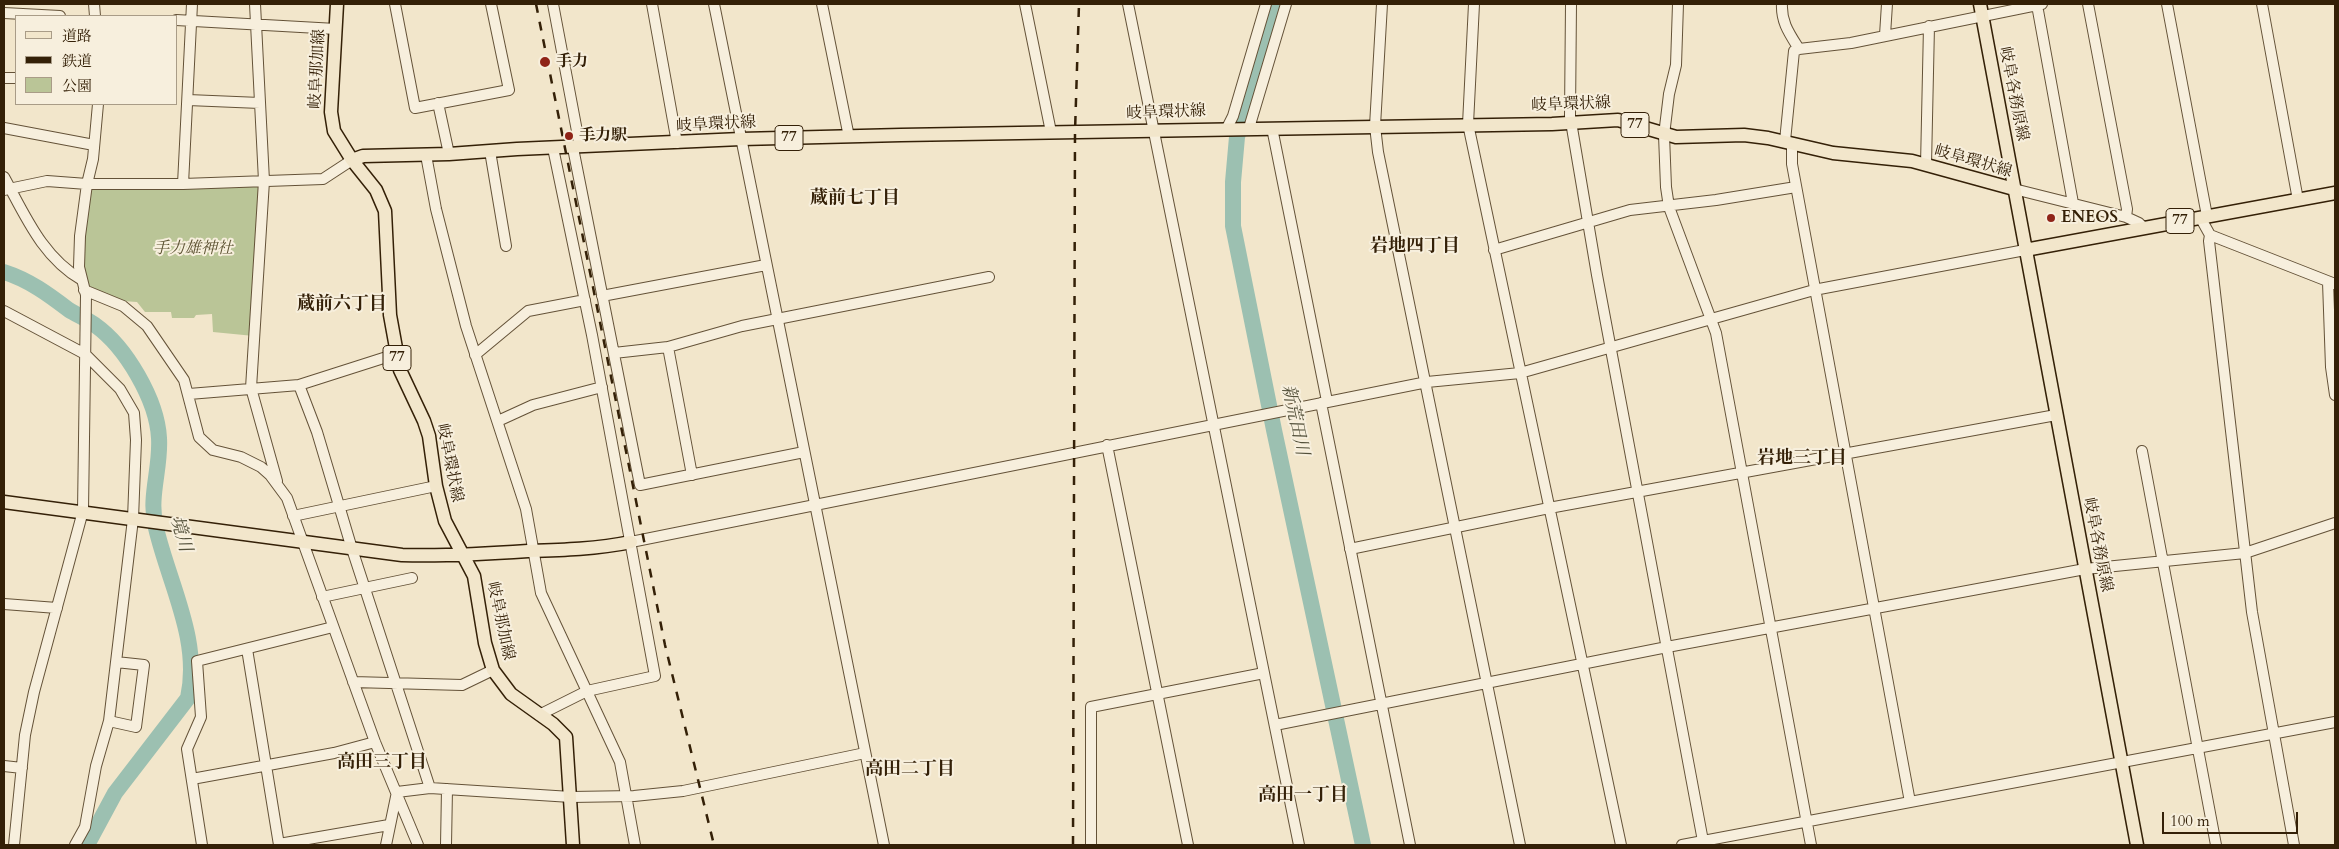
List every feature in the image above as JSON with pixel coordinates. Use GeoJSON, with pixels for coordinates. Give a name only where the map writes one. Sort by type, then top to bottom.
{"type":"FeatureCollection","features":[{"type":"Feature","properties":{"kind":"main road","name":"岐阜那加線"},"geometry":{"type":"LineString","coordinates":[[338,4],[331,112],[334,131],[352,160]]}},
{"type":"Feature","properties":{"kind":"main road","name":"岐阜各務原線"},"geometry":{"type":"LineString","coordinates":[[1981,9],[2014,189]]}},
{"type":"Feature","properties":{"kind":"main road","name":"岐阜環状線"},"geometry":{"type":"LineString","coordinates":[[463,555],[445,521],[436,486],[429,436],[424,421],[400,370],[390,315],[384,211],[376,190],[352,160],[363,156],[450,154],[741,140],[1154,129],[1618,120],[1676,137],[1744,135],[1789,142],[1833,153],[1926,165],[2014,189],[2025,250]]}},
{"type":"Feature","properties":{"kind":"main road","name":"77"},"geometry":{"type":"LineString","coordinates":[[2025,250],[2335,193]]}},
{"type":"Feature","properties":{"kind":"main road","name":"岐阜各務原線"},"geometry":{"type":"LineString","coordinates":[[2025,250],[2137,845]]}},
{"type":"Feature","properties":{"kind":"main road"},"geometry":{"type":"LineString","coordinates":[[4,502],[83,511],[402,555],[463,555],[535,551],[610,546],[631,542]]}},
{"type":"Feature","properties":{"kind":"main road","name":"岐阜那加線"},"geometry":{"type":"LineString","coordinates":[[463,555],[474,576],[485,644],[494,670],[511,694],[553,724],[566,737],[573,845]]}},
{"type":"Feature","properties":{"kind":"street"},"geometry":{"type":"LineString","coordinates":[[183,184],[192,4]]}},
{"type":"Feature","properties":{"kind":"street"},"geometry":{"type":"LineString","coordinates":[[255,4],[264,181],[251,388],[278,484]]}},
{"type":"Feature","properties":{"kind":"street"},"geometry":{"type":"LineString","coordinates":[[395,4],[415,108],[509,90],[492,4]]}},
{"type":"Feature","properties":{"kind":"street"},"geometry":{"type":"LineString","coordinates":[[553,4],[602,296],[640,485],[804,452]]}},
{"type":"Feature","properties":{"kind":"street"},"geometry":{"type":"LineString","coordinates":[[652,4],[677,143]]}},
{"type":"Feature","properties":{"kind":"street"},"geometry":{"type":"LineString","coordinates":[[714,4],[884,845]]}},
{"type":"Feature","properties":{"kind":"street"},"geometry":{"type":"LineString","coordinates":[[822,4],[849,137]]}},
{"type":"Feature","properties":{"kind":"street"},"geometry":{"type":"LineString","coordinates":[[1025,4],[1051,132]]}},
{"type":"Feature","properties":{"kind":"street"},"geometry":{"type":"LineString","coordinates":[[1128,4],[1299,845]]}},
{"type":"Feature","properties":{"kind":"street"},"geometry":{"type":"LineString","coordinates":[[1227,128],[1233,116],[1266,4]]}},
{"type":"Feature","properties":{"kind":"street"},"geometry":{"type":"LineString","coordinates":[[1249,128],[1286,4]]}},
{"type":"Feature","properties":{"kind":"street"},"geometry":{"type":"LineString","coordinates":[[1382,4],[1375,126],[1378,152],[1427,382],[1520,845]]}},
{"type":"Feature","properties":{"kind":"street"},"geometry":{"type":"LineString","coordinates":[[1474,4],[1468,124],[1621,845]]}},
{"type":"Feature","properties":{"kind":"street"},"geometry":{"type":"LineString","coordinates":[[1571,4],[1571,122],[1703,841]]}},
{"type":"Feature","properties":{"kind":"street"},"geometry":{"type":"LineString","coordinates":[[1678,4],[1676,65],[1669,94],[1664,134],[1669,207],[1712,319],[1811,845]]}},
{"type":"Feature","properties":{"kind":"street"},"geometry":{"type":"LineString","coordinates":[[1782,4],[1782,17],[1785,27],[1799,49]]}},
{"type":"Feature","properties":{"kind":"street"},"geometry":{"type":"LineString","coordinates":[[1885,35],[1887,4]]}},
{"type":"Feature","properties":{"kind":"street"},"geometry":{"type":"LineString","coordinates":[[1910,802],[1792,164],[1789,142],[1794,51],[1851,43],[1928,26],[1981,9],[2039,4],[2073,204]]}},
{"type":"Feature","properties":{"kind":"street"},"geometry":{"type":"LineString","coordinates":[[2088,4],[2127,209],[2126,217]]}},
{"type":"Feature","properties":{"kind":"street"},"geometry":{"type":"LineString","coordinates":[[2167,4],[2204,217],[2210,235],[2209,241],[2252,612],[2294,845]]}},
{"type":"Feature","properties":{"kind":"street"},"geometry":{"type":"LineString","coordinates":[[2262,4],[2298,200]]}},
{"type":"Feature","properties":{"kind":"street"},"geometry":{"type":"LineString","coordinates":[[4,13],[41,15]]}},
{"type":"Feature","properties":{"kind":"street"},"geometry":{"type":"LineString","coordinates":[[178,20],[336,30]]}},
{"type":"Feature","properties":{"kind":"street"},"geometry":{"type":"LineString","coordinates":[[1926,165],[1928,26]]}},
{"type":"Feature","properties":{"kind":"street"},"geometry":{"type":"LineString","coordinates":[[188,100],[260,104]]}},
{"type":"Feature","properties":{"kind":"street"},"geometry":{"type":"LineString","coordinates":[[438,103],[450,154]]}},
{"type":"Feature","properties":{"kind":"street"},"geometry":{"type":"LineString","coordinates":[[14,845],[27,726],[83,511],[86,354],[84,288],[79,267],[80,236],[87,184],[93,160],[98,105]]}},
{"type":"Feature","properties":{"kind":"street"},"geometry":{"type":"LineString","coordinates":[[4,128],[94,145]]}},
{"type":"Feature","properties":{"kind":"street"},"geometry":{"type":"LineString","coordinates":[[1272,128],[1350,549],[1410,845]]}},
{"type":"Feature","properties":{"kind":"street"},"geometry":{"type":"LineString","coordinates":[[539,715],[587,691],[655,676],[602,387],[553,148]]}},
{"type":"Feature","properties":{"kind":"street"},"geometry":{"type":"LineString","coordinates":[[490,151],[506,246]]}},
{"type":"Feature","properties":{"kind":"street"},"geometry":{"type":"LineString","coordinates":[[426,155],[436,209],[475,355],[526,509],[535,551],[540,593],[620,762],[635,845]]}},
{"type":"Feature","properties":{"kind":"street"},"geometry":{"type":"LineString","coordinates":[[7,189],[47,181],[87,184],[183,184],[324,179],[352,160]]}},
{"type":"Feature","properties":{"kind":"street"},"geometry":{"type":"LineString","coordinates":[[4,177],[7,189],[40,243],[84,288],[135,313],[157,339],[184,380],[199,437],[212,450],[241,457],[261,467],[278,484],[287,498],[375,742],[418,845]]}},
{"type":"Feature","properties":{"kind":"street"},"geometry":{"type":"LineString","coordinates":[[1494,250],[1630,210],[1669,207],[1796,187]]}},
{"type":"Feature","properties":{"kind":"street"},"geometry":{"type":"LineString","coordinates":[[2014,189],[2126,217],[2139,223],[2144,228]]}},
{"type":"Feature","properties":{"kind":"street"},"geometry":{"type":"LineString","coordinates":[[2210,235],[2332,283],[2331,368],[2335,395]]}},
{"type":"Feature","properties":{"kind":"street"},"geometry":{"type":"LineString","coordinates":[[631,542],[1427,382],[1520,373],[1814,290],[2025,250]]}},
{"type":"Feature","properties":{"kind":"street"},"geometry":{"type":"LineString","coordinates":[[602,296],[766,265]]}},
{"type":"Feature","properties":{"kind":"street"},"geometry":{"type":"LineString","coordinates":[[614,353],[668,346],[742,326],[989,277]]}},
{"type":"Feature","properties":{"kind":"street"},"geometry":{"type":"LineString","coordinates":[[475,355],[528,310],[585,300]]}},
{"type":"Feature","properties":{"kind":"street"},"geometry":{"type":"LineString","coordinates":[[4,311],[86,354],[120,389],[134,414],[136,440],[136,519],[116,662],[110,721],[96,766],[85,827],[75,845]]}},
{"type":"Feature","properties":{"kind":"street"},"geometry":{"type":"LineString","coordinates":[[668,346],[692,475]]}},
{"type":"Feature","properties":{"kind":"street"},"geometry":{"type":"LineString","coordinates":[[189,394],[299,385],[396,354]]}},
{"type":"Feature","properties":{"kind":"street"},"geometry":{"type":"LineString","coordinates":[[299,385],[317,432],[352,549],[430,788]]}},
{"type":"Feature","properties":{"kind":"street"},"geometry":{"type":"LineString","coordinates":[[498,421],[533,405],[602,387]]}},
{"type":"Feature","properties":{"kind":"street"},"geometry":{"type":"LineString","coordinates":[[1350,549],[1549,508],[2056,415]]}},
{"type":"Feature","properties":{"kind":"street"},"geometry":{"type":"LineString","coordinates":[[1107,445],[1188,845]]}},
{"type":"Feature","properties":{"kind":"street"},"geometry":{"type":"LineString","coordinates":[[2142,450],[2216,845]]}},
{"type":"Feature","properties":{"kind":"street"},"geometry":{"type":"LineString","coordinates":[[293,516],[436,486]]}},
{"type":"Feature","properties":{"kind":"street"},"geometry":{"type":"LineString","coordinates":[[1275,725],[1583,663],[2085,569],[2245,553],[2335,523]]}},
{"type":"Feature","properties":{"kind":"street"},"geometry":{"type":"LineString","coordinates":[[322,597],[412,578]]}},
{"type":"Feature","properties":{"kind":"street"},"geometry":{"type":"LineString","coordinates":[[4,604],[57,608]]}},
{"type":"Feature","properties":{"kind":"street"},"geometry":{"type":"LineString","coordinates":[[202,845],[187,749],[201,717],[198,661],[333,627]]}},
{"type":"Feature","properties":{"kind":"street"},"geometry":{"type":"LineString","coordinates":[[246,649],[279,845],[389,825]]}},
{"type":"Feature","properties":{"kind":"street"},"geometry":{"type":"LineString","coordinates":[[110,721],[136,727],[144,665],[116,662]]}},
{"type":"Feature","properties":{"kind":"street"},"geometry":{"type":"LineString","coordinates":[[354,682],[462,685],[494,670]]}},
{"type":"Feature","properties":{"kind":"street"},"geometry":{"type":"LineString","coordinates":[[1091,845],[1091,707],[1264,673]]}},
{"type":"Feature","properties":{"kind":"street"},"geometry":{"type":"LineString","coordinates":[[1682,845],[2335,722]]}},
{"type":"Feature","properties":{"kind":"street"},"geometry":{"type":"LineString","coordinates":[[192,779],[266,766],[375,742]]}},
{"type":"Feature","properties":{"kind":"street"},"geometry":{"type":"LineString","coordinates":[[397,792],[430,788],[571,797],[627,796],[688,790],[865,753]]}},
{"type":"Feature","properties":{"kind":"street"},"geometry":{"type":"LineString","coordinates":[[4,766],[22,768]]}},
{"type":"Feature","properties":{"kind":"street"},"geometry":{"type":"LineString","coordinates":[[446,845],[447,789]]}},
{"type":"Feature","properties":{"kind":"street"},"geometry":{"type":"LineString","coordinates":[[386,845],[397,792]]}},
{"type":"Feature","properties":{"kind":"green space","name":"手力雄神社"},"geometry":{"type":"Polygon","coordinates":[[[264,181],[254,336],[213,332],[212,314],[196,315],[194,318],[172,318],[171,312],[145,312],[137,302],[107,300],[82,280],[87,184],[264,181]]]}},
{"type":"Feature","properties":{"kind":"waterway","name":"新荒田川"},"geometry":{"type":"LineString","coordinates":[[1277,4],[1237,137],[1233,182],[1233,226],[1274,430],[1363,845]]}},
{"type":"Feature","properties":{"kind":"waterway","name":"境川"},"geometry":{"type":"LineString","coordinates":[[4,272],[38,288],[107,335],[128,360],[138,376],[153,407],[157,423],[159,449],[153,505],[154,517],[187,633],[191,676],[188,698],[115,793],[87,845]]}},
{"type":"Feature","properties":{"kind":"railway"},"geometry":{"type":"LineString","coordinates":[[536,4],[665,645],[714,845]]}},
{"type":"Feature","properties":{"kind":"railway"},"geometry":{"type":"LineString","coordinates":[[1073,845],[1075,132],[1079,4]]}},
{"type":"Feature","properties":{"kind":"place","name":"手力"},"geometry":{"type":"Point","coordinates":[545,62]}},
{"type":"Feature","properties":{"kind":"place","name":"手力駅"},"geometry":{"type":"Point","coordinates":[569,136]}},
{"type":"Feature","properties":{"kind":"place","name":"ENEOS"},"geometry":{"type":"Point","coordinates":[2051,218]}},
{"type":"Feature","properties":{"kind":"district","name":"蔵前七丁目"},"geometry":{"type":"Point","coordinates":[855,199]}},
{"type":"Feature","properties":{"kind":"district","name":"岩地四丁目"},"geometry":{"type":"Point","coordinates":[1415,247]}},
{"type":"Feature","properties":{"kind":"district","name":"蔵前六丁目"},"geometry":{"type":"Point","coordinates":[342,305]}},
{"type":"Feature","properties":{"kind":"district","name":"岩地三丁目"},"geometry":{"type":"Point","coordinates":[1802,459]}},
{"type":"Feature","properties":{"kind":"district","name":"高田三丁目"},"geometry":{"type":"Point","coordinates":[382,763]}},
{"type":"Feature","properties":{"kind":"district","name":"高田二丁目"},"geometry":{"type":"Point","coordinates":[910,770]}},
{"type":"Feature","properties":{"kind":"district","name":"高田一丁目"},"geometry":{"type":"Point","coordinates":[1303,796]}}]}
